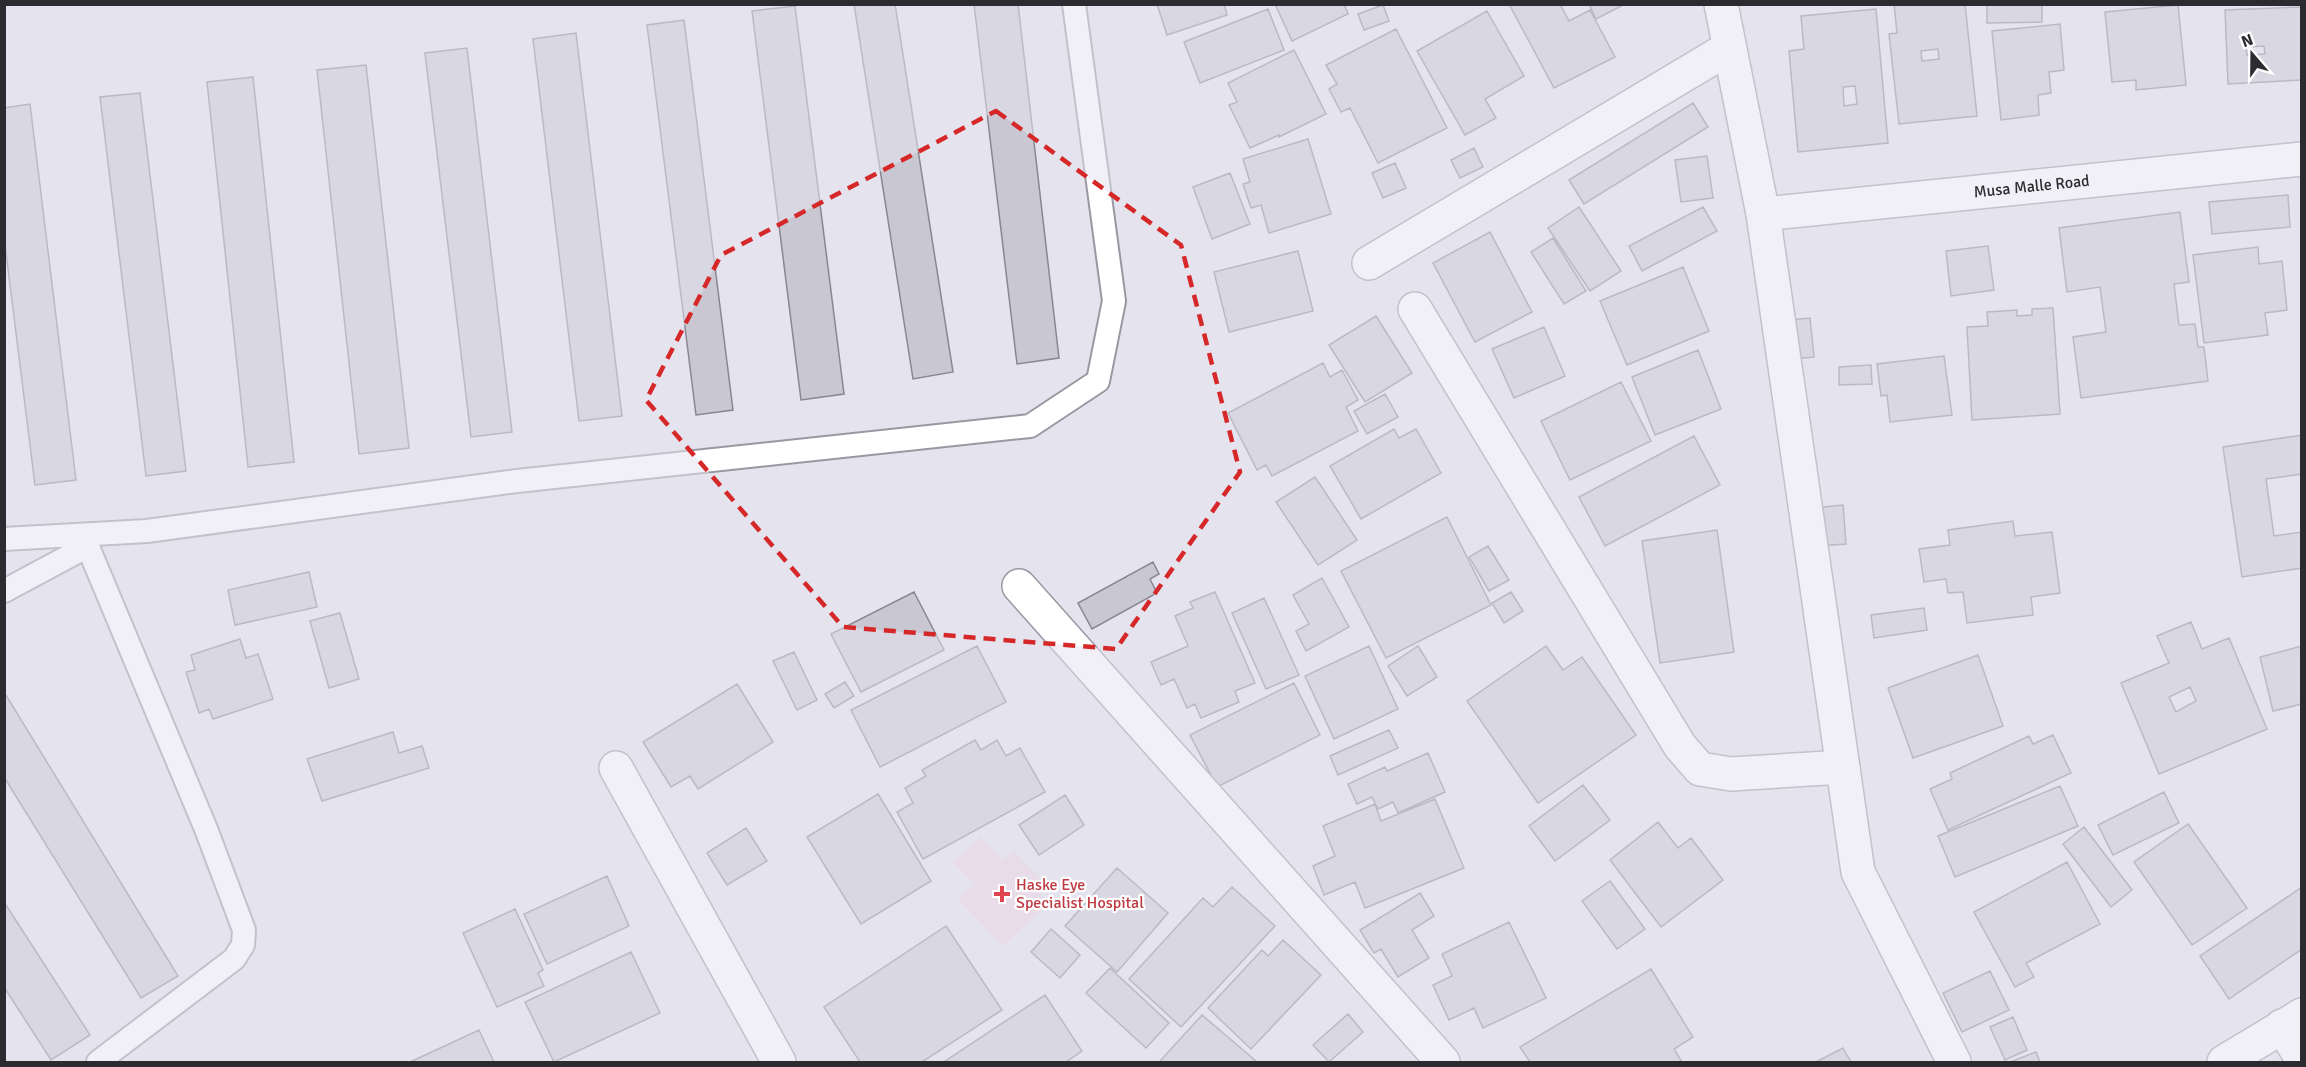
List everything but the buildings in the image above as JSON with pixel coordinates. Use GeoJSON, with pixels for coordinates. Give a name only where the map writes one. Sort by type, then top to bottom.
{"type":"FeatureCollection","features":[{"type":"Feature","properties":{"kind":"street"},"geometry":{"type":"LineString","coordinates":[[1720,4],[1763,214],[1858,872],[1954,1062]]}},
{"type":"Feature","properties":{"kind":"street"},"geometry":{"type":"LineString","coordinates":[[1369,263],[1729,48]]}},
{"type":"Feature","properties":{"kind":"street","name":"Musa Malle Road"},"geometry":{"type":"LineString","coordinates":[[1763,214],[2301,159]]}},
{"type":"Feature","properties":{"kind":"street"},"geometry":{"type":"LineString","coordinates":[[1415,309],[1680,746],[1700,768],[1731,774],[1843,767]]}},
{"type":"Feature","properties":{"kind":"street"},"geometry":{"type":"LineString","coordinates":[[1020,586],[1443,1062]]}},
{"type":"Feature","properties":{"kind":"street"},"geometry":{"type":"LineString","coordinates":[[616,768],[779,1062]]}},
{"type":"Feature","properties":{"kind":"street"},"geometry":{"type":"LineString","coordinates":[[2237,1059],[2292,1020],[2300,1058]]}},
{"type":"Feature","properties":{"kind":"lane"},"geometry":{"type":"LineString","coordinates":[[4,539],[86,540],[517,481],[1030,426],[1098,381],[1114,301],[1074,4]]}},
{"type":"Feature","properties":{"kind":"lane"},"geometry":{"type":"LineString","coordinates":[[4,591],[86,540]]}},
{"type":"Feature","properties":{"kind":"lane"},"geometry":{"type":"LineString","coordinates":[[86,540],[206,829],[244,930],[243,945],[234,959],[98,1062]]}},
{"type":"Feature","properties":{"kind":"highlighted area"},"geometry":{"type":"Polygon","coordinates":[[[996,111],[1181,245],[1240,472],[1116,649],[843,627],[646,400],[721,255],[996,111]]]}},
{"type":"Feature","properties":{"kind":"shaded area","name":"Haske Eye Specialist Hospital"},"geometry":{"type":"Polygon","coordinates":[[[980,837],[1002,860],[1014,850],[1042,880],[1035,888],[1049,903],[1003,946],[958,899],[974,884],[953,862],[980,837]]]}},
{"type":"Feature","properties":{"kind":"place","name":"Haske Eye Specialist Hospital"},"geometry":{"type":"Point","coordinates":[1002,894]}}]}
